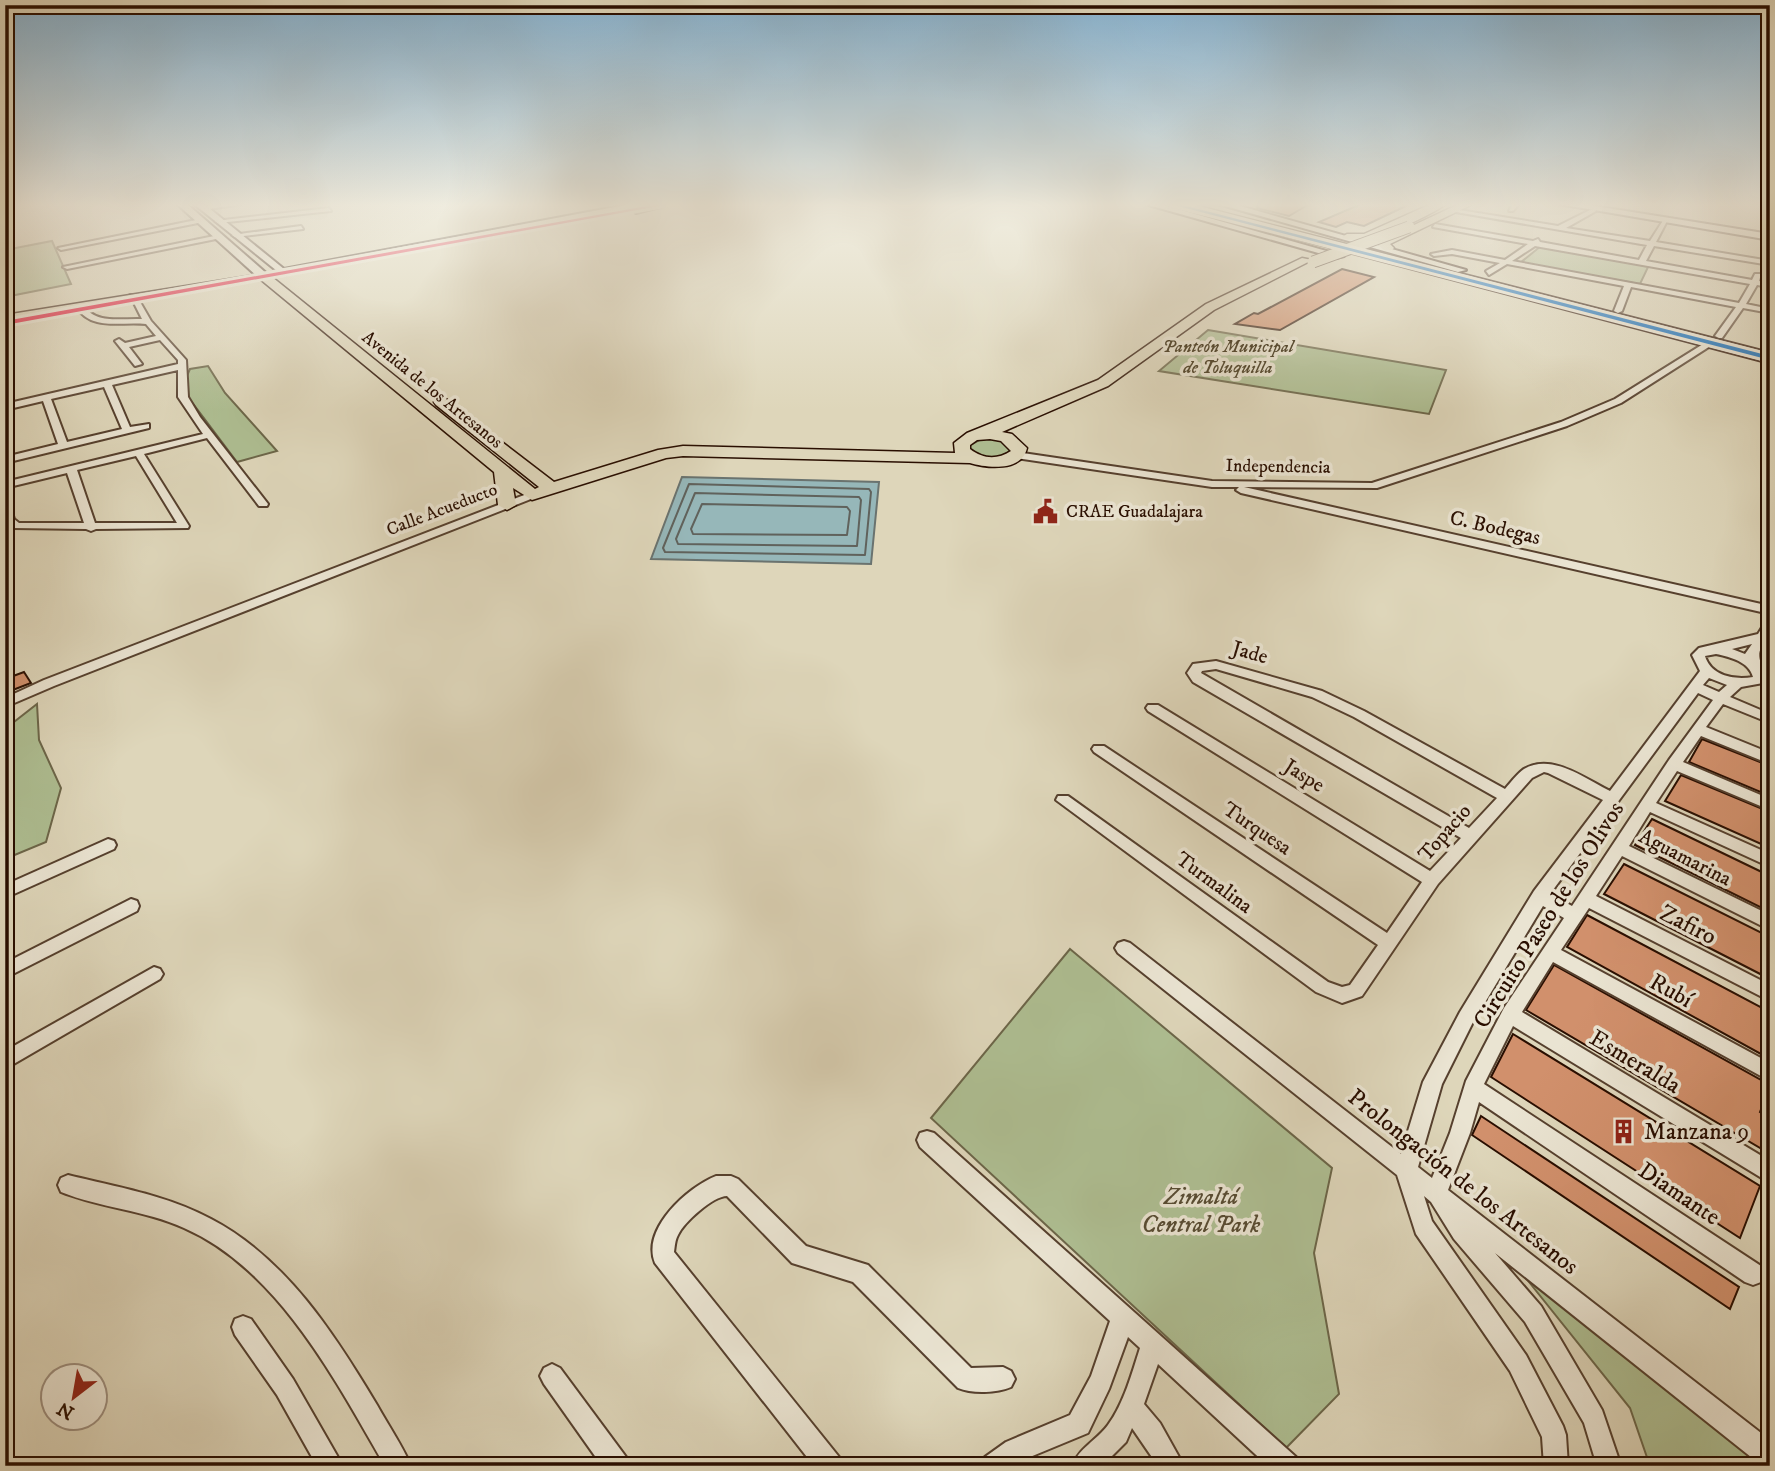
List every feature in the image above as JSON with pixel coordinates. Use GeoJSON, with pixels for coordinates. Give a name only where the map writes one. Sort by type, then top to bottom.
{"type":"FeatureCollection","features":[{"type":"Feature","properties":{"kind":"highway"},"geometry":{"type":"LineString","coordinates":[[1425,273],[1715,340],[1770,349]]}},
{"type":"Feature","properties":{"kind":"highway"},"geometry":{"type":"LineString","coordinates":[[1436,273],[1576,309]]}},
{"type":"Feature","properties":{"kind":"highway"},"geometry":{"type":"LineString","coordinates":[[1471,273],[1618,310],[1770,358]]}},
{"type":"Feature","properties":{"kind":"main road"},"geometry":{"type":"LineString","coordinates":[[5,321],[283,273]]}},
{"type":"Feature","properties":{"kind":"main road","name":"Avenida de los Artesanos"},"geometry":{"type":"LineString","coordinates":[[283,273],[551,488]]}},
{"type":"Feature","properties":{"kind":"main road"},"geometry":{"type":"LineString","coordinates":[[1216,308],[1214,300],[1273,273]]}},
{"type":"Feature","properties":{"kind":"main road"},"geometry":{"type":"LineString","coordinates":[[1216,308],[1175,346],[1115,388],[1022,428],[1015,448],[996,462],[966,452],[966,439],[1102,383],[1216,308],[1237,305],[1304,273]]}},
{"type":"Feature","properties":{"kind":"main road","name":"Avenida de los Artesanos"},"geometry":{"type":"LineString","coordinates":[[263,276],[532,495]]}},
{"type":"Feature","properties":{"kind":"main road"},"geometry":{"type":"LineString","coordinates":[[395,384],[413,379]]}},
{"type":"Feature","properties":{"kind":"main road"},"geometry":{"type":"LineString","coordinates":[[440,420],[458,415]]}},
{"type":"Feature","properties":{"kind":"main road"},"geometry":{"type":"LineString","coordinates":[[981,435],[998,435],[1015,448]]}},
{"type":"Feature","properties":{"kind":"main road","name":"Calle Acueducto"},"geometry":{"type":"LineString","coordinates":[[532,495],[664,453],[683,451],[914,457],[966,452]]}},
{"type":"Feature","properties":{"kind":"main road"},"geometry":{"type":"LineString","coordinates":[[523,465],[587,476]]}},
{"type":"Feature","properties":{"kind":"main road"},"geometry":{"type":"LineString","coordinates":[[502,471],[507,505]]}},
{"type":"Feature","properties":{"kind":"street","name":"Avenida de los Artesanos"},"geometry":{"type":"LineString","coordinates":[[259,273],[263,276]]}},
{"type":"Feature","properties":{"kind":"street"},"geometry":{"type":"LineString","coordinates":[[1563,273],[1770,312]]}},
{"type":"Feature","properties":{"kind":"street"},"geometry":{"type":"LineString","coordinates":[[1669,292],[1680,273]]}},
{"type":"Feature","properties":{"kind":"street"},"geometry":{"type":"LineString","coordinates":[[1702,273],[1770,285]]}},
{"type":"Feature","properties":{"kind":"street"},"geometry":{"type":"LineString","coordinates":[[1715,340],[1741,306],[1760,273]]}},
{"type":"Feature","properties":{"kind":"street"},"geometry":{"type":"LineString","coordinates":[[1618,310],[1628,285]]}},
{"type":"Feature","properties":{"kind":"street"},"geometry":{"type":"LineString","coordinates":[[134,299],[148,322],[182,360],[183,397],[263,504]]}},
{"type":"Feature","properties":{"kind":"street"},"geometry":{"type":"LineString","coordinates":[[79,308],[96,320],[148,322]]}},
{"type":"Feature","properties":{"kind":"street"},"geometry":{"type":"LineString","coordinates":[[138,364],[121,343],[162,337]]}},
{"type":"Feature","properties":{"kind":"street","name":"Independencia"},"geometry":{"type":"LineString","coordinates":[[1015,448],[1212,484],[1373,486],[1563,424],[1618,401],[1715,340]]}},
{"type":"Feature","properties":{"kind":"street"},"geometry":{"type":"LineString","coordinates":[[5,407],[182,367]]}},
{"type":"Feature","properties":{"kind":"street"},"geometry":{"type":"LineString","coordinates":[[107,384],[127,430]]}},
{"type":"Feature","properties":{"kind":"street"},"geometry":{"type":"LineString","coordinates":[[46,398],[63,446]]}},
{"type":"Feature","properties":{"kind":"street"},"geometry":{"type":"LineString","coordinates":[[5,460],[146,426]]}},
{"type":"Feature","properties":{"kind":"street"},"geometry":{"type":"LineString","coordinates":[[5,485],[208,433]]}},
{"type":"Feature","properties":{"kind":"street"},"geometry":{"type":"LineString","coordinates":[[5,506],[9,521],[18,526],[184,526],[138,452]]}},
{"type":"Feature","properties":{"kind":"street"},"geometry":{"type":"LineString","coordinates":[[71,469],[91,528]]}},
{"type":"Feature","properties":{"kind":"street","name":"C. Bodegas"},"geometry":{"type":"LineString","coordinates":[[1212,484],[1770,610]]}},
{"type":"Feature","properties":{"kind":"street","name":"Calle Acueducto"},"geometry":{"type":"LineString","coordinates":[[5,703],[49,683],[532,495]]}},
{"type":"Feature","properties":{"kind":"street"},"geometry":{"type":"LineString","coordinates":[[1752,663],[1751,656],[1770,624]]}},
{"type":"Feature","properties":{"kind":"street"},"geometry":{"type":"LineString","coordinates":[[1737,683],[1707,671],[1699,663],[1698,656],[1704,651],[1761,637]]}},
{"type":"Feature","properties":{"kind":"street"},"geometry":{"type":"LineString","coordinates":[[1716,650],[1729,652],[1752,663]]}},
{"type":"Feature","properties":{"kind":"street","name":"Circuito Paseo de los Olivos"},"geometry":{"type":"LineString","coordinates":[[1437,1193],[1460,1133],[1473,1087],[1510,1014],[1573,915],[1720,698],[1737,683],[1758,680],[1760,675],[1752,663]]}},
{"type":"Feature","properties":{"kind":"street","name":"Jade"},"geometry":{"type":"LineString","coordinates":[[1470,836],[1198,679],[1194,673],[1198,667],[1216,665],[1317,694],[1359,714],[1506,796]]}},
{"type":"Feature","properties":{"kind":"street","name":"Circuito Paseo de los Olivos"},"geometry":{"type":"LineString","coordinates":[[1406,1171],[1433,1082],[1466,1018],[1540,896],[1707,671]]}},
{"type":"Feature","properties":{"kind":"street"},"geometry":{"type":"LineString","coordinates":[[1695,687],[1770,719]]}},
{"type":"Feature","properties":{"kind":"street","name":"Jaspe"},"geometry":{"type":"LineString","coordinates":[[1153,708],[1432,880]]}},
{"type":"Feature","properties":{"kind":"street"},"geometry":{"type":"LineString","coordinates":[[1700,730],[1770,759]]}},
{"type":"Feature","properties":{"kind":"street","name":"Turquesa"},"geometry":{"type":"LineString","coordinates":[[1100,750],[1390,944]]}},
{"type":"Feature","properties":{"kind":"street"},"geometry":{"type":"LineString","coordinates":[[1674,764],[1770,805]]}},
{"type":"Feature","properties":{"kind":"street","name":"Topacio"},"geometry":{"type":"LineString","coordinates":[[1342,995],[1356,991],[1432,880],[1527,775],[1542,767],[1568,776],[1613,799]]}},
{"type":"Feature","properties":{"kind":"street","name":"Turmalina"},"geometry":{"type":"LineString","coordinates":[[1063,800],[1322,987],[1342,995]]}},
{"type":"Feature","properties":{"kind":"street"},"geometry":{"type":"LineString","coordinates":[[1648,805],[1770,861]]}},
{"type":"Feature","properties":{"kind":"street"},"geometry":{"type":"LineString","coordinates":[[5,892],[108,845]]}},
{"type":"Feature","properties":{"kind":"street","name":"Aguamarina"},"geometry":{"type":"LineString","coordinates":[[1619,848],[1770,923]]}},
{"type":"Feature","properties":{"kind":"street"},"geometry":{"type":"LineString","coordinates":[[1540,896],[1573,915]]}},
{"type":"Feature","properties":{"kind":"street","name":"Zafiro"},"geometry":{"type":"LineString","coordinates":[[1585,898],[1770,994]]}},
{"type":"Feature","properties":{"kind":"street"},"geometry":{"type":"LineString","coordinates":[[5,971],[131,906]]}},
{"type":"Feature","properties":{"kind":"street","name":"Prolongación de los Artesanos"},"geometry":{"type":"LineString","coordinates":[[1124,948],[1770,1457]]}},
{"type":"Feature","properties":{"kind":"street","name":"Rubí"},"geometry":{"type":"LineString","coordinates":[[1550,952],[1770,1073]]}},
{"type":"Feature","properties":{"kind":"street"},"geometry":{"type":"LineString","coordinates":[[5,1060],[154,974]]}},
{"type":"Feature","properties":{"kind":"street","name":"Esmeralda"},"geometry":{"type":"LineString","coordinates":[[1510,1014],[1770,1173]]}},
{"type":"Feature","properties":{"kind":"street","name":"Diamante"},"geometry":{"type":"LineString","coordinates":[[1473,1087],[1753,1274]]}},
{"type":"Feature","properties":{"kind":"street"},"geometry":{"type":"LineString","coordinates":[[927,1140],[1287,1466]]}},
{"type":"Feature","properties":{"kind":"street"},"geometry":{"type":"LineString","coordinates":[[1406,1171],[1423,1227],[1518,1363],[1554,1435],[1556,1466]]}},
{"type":"Feature","properties":{"kind":"street"},"geometry":{"type":"LineString","coordinates":[[68,1185],[166,1212],[204,1226],[246,1253],[291,1300],[348,1382],[399,1466]]}},
{"type":"Feature","properties":{"kind":"street"},"geometry":{"type":"LineString","coordinates":[[830,1466],[663,1255],[663,1237],[668,1226],[716,1186],[732,1186],[800,1255],[860,1273],[966,1380],[1003,1378]]}},
{"type":"Feature","properties":{"kind":"street"},"geometry":{"type":"LineString","coordinates":[[1437,1193],[1462,1231],[1533,1314],[1594,1418],[1609,1466]]}},
{"type":"Feature","properties":{"kind":"street"},"geometry":{"type":"LineString","coordinates":[[994,1466],[1018,1458],[1079,1424],[1101,1381],[1123,1317]]}},
{"type":"Feature","properties":{"kind":"street"},"geometry":{"type":"LineString","coordinates":[[243,1326],[285,1387],[331,1466]]}},
{"type":"Feature","properties":{"kind":"street"},"geometry":{"type":"LineString","coordinates":[[1084,1466],[1117,1433],[1153,1345]]}},
{"type":"Feature","properties":{"kind":"street"},"geometry":{"type":"LineString","coordinates":[[552,1376],[617,1466]]}},
{"type":"Feature","properties":{"kind":"street"},"geometry":{"type":"LineString","coordinates":[[1130,1406],[1151,1432],[1172,1466]]}},
{"type":"Feature","properties":{"kind":"green space"},"geometry":{"type":"Polygon","coordinates":[[[5,273],[66,273],[71,284],[5,297],[5,273]]]}},
{"type":"Feature","properties":{"kind":"green space"},"geometry":{"type":"Polygon","coordinates":[[[1575,273],[1645,273],[1640,284],[1575,273]]]}},
{"type":"Feature","properties":{"kind":"green space","name":"Panteón Municipal de Toluquilla"},"geometry":{"type":"Polygon","coordinates":[[[1208,330],[1446,370],[1429,414],[1159,371],[1208,330]]]}},
{"type":"Feature","properties":{"kind":"green space"},"geometry":{"type":"Polygon","coordinates":[[[208,366],[225,393],[277,451],[237,462],[188,397],[185,380],[190,369],[208,366]]]}},
{"type":"Feature","properties":{"kind":"green space"},"geometry":{"type":"Polygon","coordinates":[[[983,438],[1004,441],[1011,450],[1001,456],[990,457],[969,449],[970,445],[983,438]]]}},
{"type":"Feature","properties":{"kind":"green space"},"geometry":{"type":"Polygon","coordinates":[[[37,704],[39,740],[61,788],[46,842],[5,859],[5,729],[37,704]]]}},
{"type":"Feature","properties":{"kind":"green space","name":"Zimaltá Central Park"},"geometry":{"type":"Polygon","coordinates":[[[1070,949],[1332,1168],[1314,1253],[1339,1394],[1286,1448],[931,1118],[1070,949]]]}},
{"type":"Feature","properties":{"kind":"green space"},"geometry":{"type":"Polygon","coordinates":[[[1517,1267],[1766,1466],[1650,1466],[1630,1408],[1517,1267]]]}},
{"type":"Feature","properties":{"kind":"water"},"geometry":{"type":"Polygon","coordinates":[[[682,477],[879,482],[871,564],[651,559],[682,477]]]}},
{"type":"Feature","properties":{"kind":"building"},"geometry":{"type":"Polygon","coordinates":[[[1335,273],[1357,273],[1374,277],[1280,330],[1235,324],[1254,313],[1258,314],[1335,273]]]}},
{"type":"Feature","properties":{"kind":"building"},"geometry":{"type":"Polygon","coordinates":[[[24,672],[31,683],[5,693],[5,679],[24,672]]]}},
{"type":"Feature","properties":{"kind":"building"},"geometry":{"type":"Polygon","coordinates":[[[1702,739],[1770,766],[1770,796],[1689,762],[1702,739]]]}},
{"type":"Feature","properties":{"kind":"building"},"geometry":{"type":"Polygon","coordinates":[[[1681,775],[1770,812],[1770,848],[1665,801],[1681,775]]]}},
{"type":"Feature","properties":{"kind":"building"},"geometry":{"type":"Polygon","coordinates":[[[1652,819],[1770,876],[1770,912],[1635,845],[1652,819]]]}},
{"type":"Feature","properties":{"kind":"building"},"geometry":{"type":"Polygon","coordinates":[[[1624,864],[1770,937],[1770,979],[1604,894],[1624,864]]]}},
{"type":"Feature","properties":{"kind":"building"},"geometry":{"type":"Polygon","coordinates":[[[1587,915],[1770,1012],[1770,1059],[1567,947],[1587,915]]]}},
{"type":"Feature","properties":{"kind":"building"},"geometry":{"type":"Polygon","coordinates":[[[1554,965],[1770,1085],[1760,1112],[1770,1118],[1770,1144],[1767,1152],[1526,1010],[1554,965]]]}},
{"type":"Feature","properties":{"kind":"building","name":"Manzana 9"},"geometry":{"type":"Polygon","coordinates":[[[1513,1034],[1760,1186],[1740,1238],[1491,1077],[1513,1034]]]}},
{"type":"Feature","properties":{"kind":"building"},"geometry":{"type":"Polygon","coordinates":[[[1481,1116],[1739,1287],[1730,1309],[1472,1135],[1481,1116]]]}},
{"type":"Feature","properties":{"kind":"transit line"},"geometry":{"type":"LineString","coordinates":[[5,323],[286,273]]}},
{"type":"Feature","properties":{"kind":"transit line"},"geometry":{"type":"LineString","coordinates":[[1439,273],[1770,358]]}},
{"type":"Feature","properties":{"kind":"place","name":"CRAE Guadalajara"},"geometry":{"type":"Point","coordinates":[1046,512]}},
{"type":"Feature","properties":{"kind":"place","name":"Manzana 9"},"geometry":{"type":"Point","coordinates":[1624,1132]}}]}
